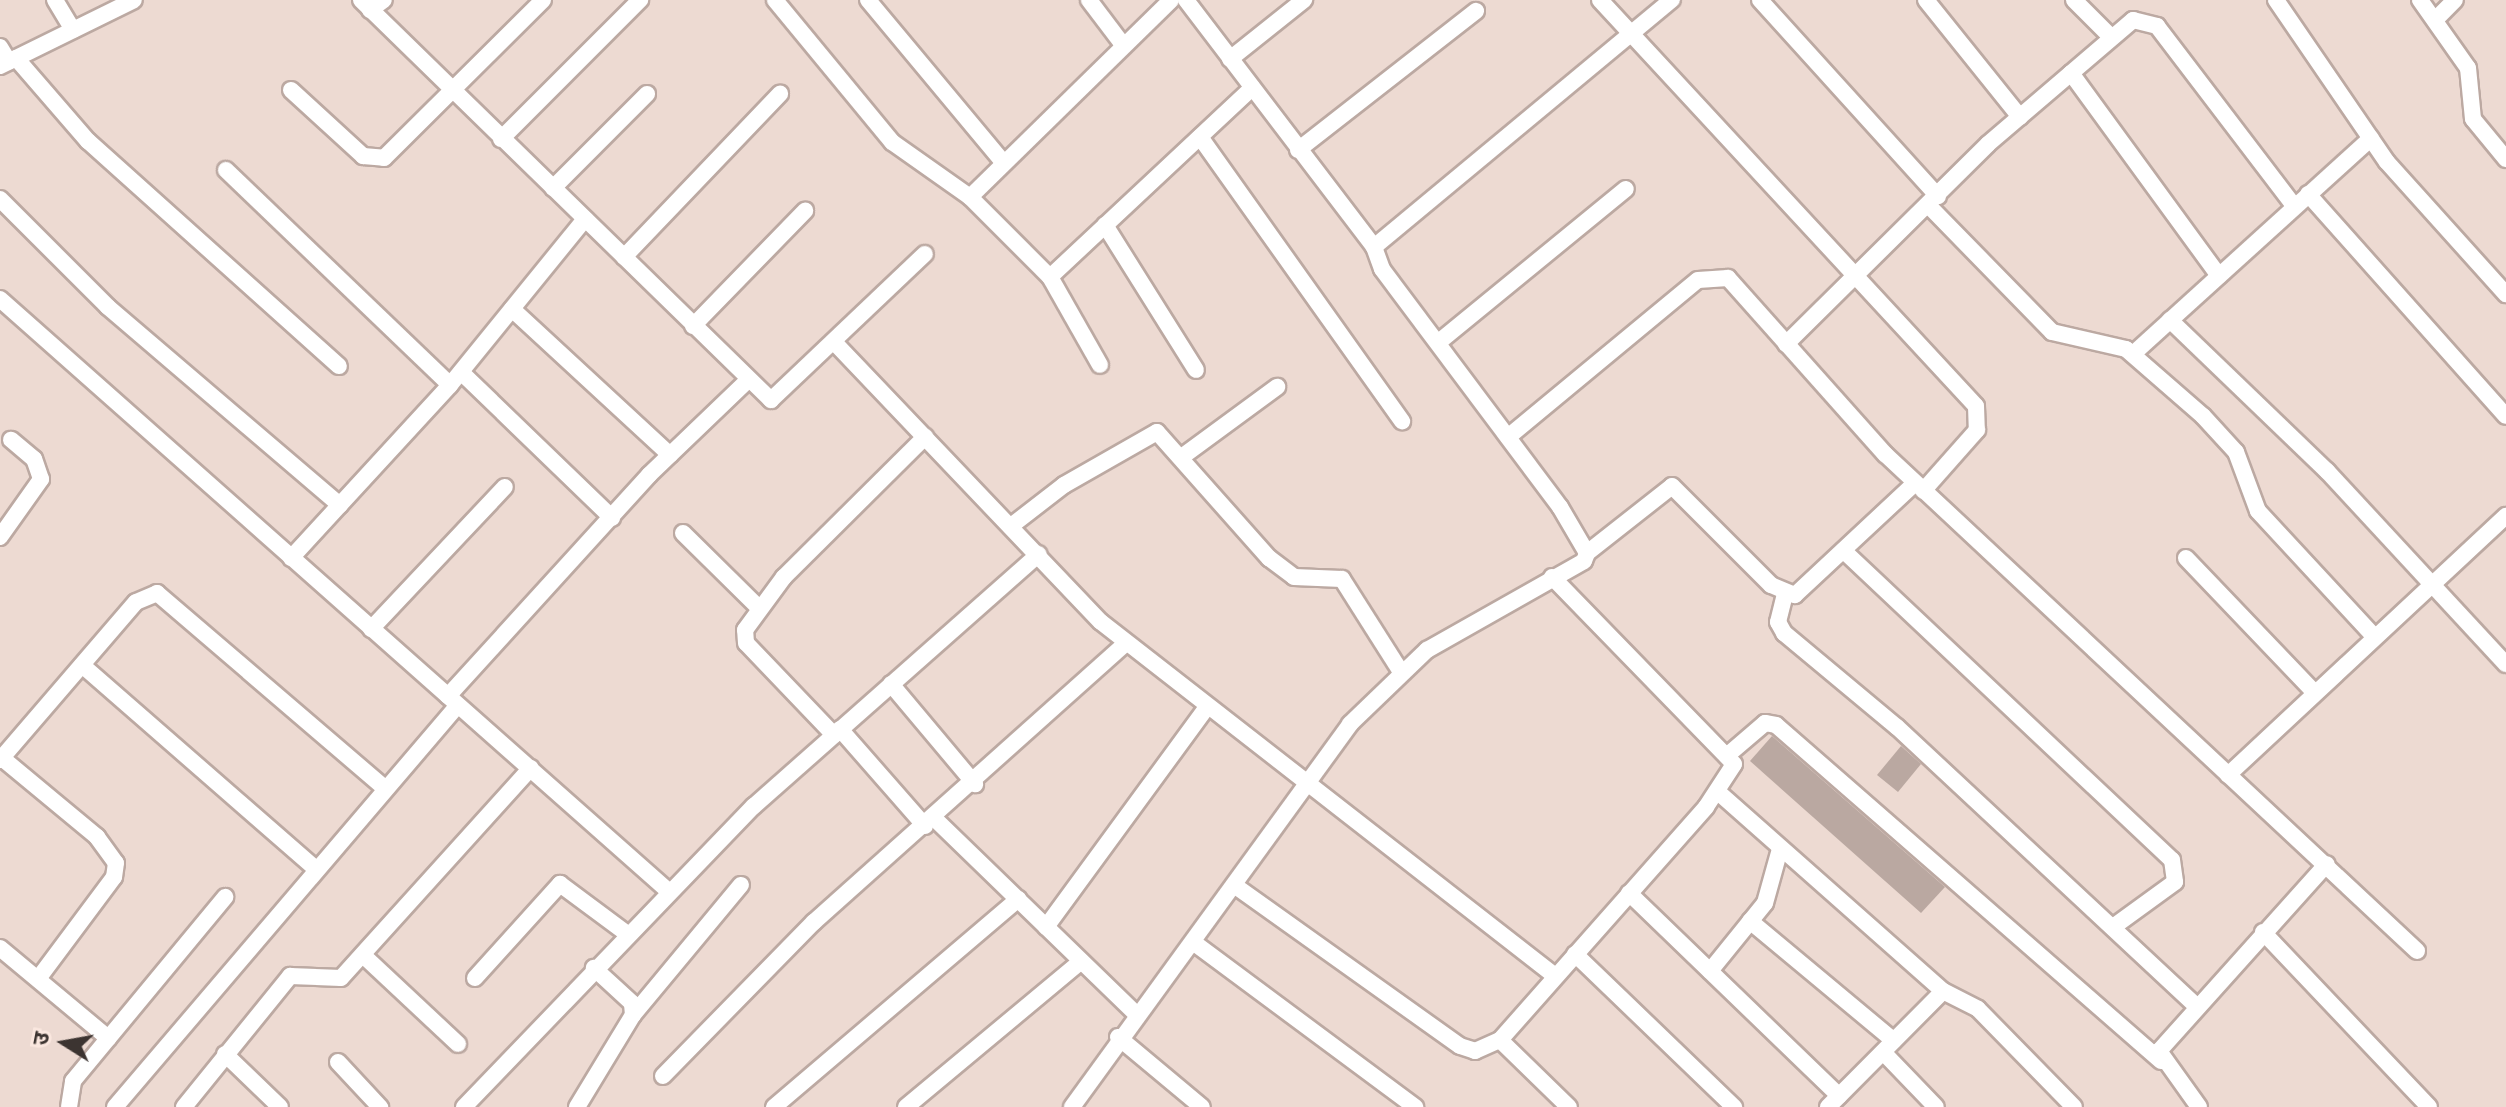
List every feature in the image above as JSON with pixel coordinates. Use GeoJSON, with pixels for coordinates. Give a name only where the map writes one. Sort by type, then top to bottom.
{"type":"FeatureCollection","features":[{"type":"Feature","properties":{"kind":"street"},"geometry":{"type":"LineString","coordinates":[[55,0],[73,30]]}},
{"type":"Feature","properties":{"kind":"street"},"geometry":{"type":"LineString","coordinates":[[134,0],[6,58],[88,141],[339,366]]}},
{"type":"Feature","properties":{"kind":"street"},"geometry":{"type":"LineString","coordinates":[[291,90],[375,161],[453,92],[543,0]]}},
{"type":"Feature","properties":{"kind":"street"},"geometry":{"type":"LineString","coordinates":[[501,139],[640,0]]}},
{"type":"Feature","properties":{"kind":"street"},"geometry":{"type":"LineString","coordinates":[[775,0],[892,142],[970,197],[1050,277],[1100,365]]}},
{"type":"Feature","properties":{"kind":"street"},"geometry":{"type":"LineString","coordinates":[[868,0],[1004,163]]}},
{"type":"Feature","properties":{"kind":"street"},"geometry":{"type":"LineString","coordinates":[[1089,0],[1123,45]]}},
{"type":"Feature","properties":{"kind":"street"},"geometry":{"type":"LineString","coordinates":[[970,197],[1171,0]]}},
{"type":"Feature","properties":{"kind":"street"},"geometry":{"type":"LineString","coordinates":[[1186,0],[1374,247],[1382,269],[1440,341],[1587,553]]}},
{"type":"Feature","properties":{"kind":"street"},"geometry":{"type":"LineString","coordinates":[[1230,59],[1304,0]]}},
{"type":"Feature","properties":{"kind":"street"},"geometry":{"type":"LineString","coordinates":[[1600,0],[1859,275],[1981,417],[1966,446],[1807,588],[1785,594]]}},
{"type":"Feature","properties":{"kind":"street"},"geometry":{"type":"LineString","coordinates":[[1374,247],[1672,0]]}},
{"type":"Feature","properties":{"kind":"street"},"geometry":{"type":"LineString","coordinates":[[1760,0],[1933,201],[2052,332],[2133,354],[2236,452],[2258,511],[2373,635]]}},
{"type":"Feature","properties":{"kind":"street"},"geometry":{"type":"LineString","coordinates":[[1926,0],[2020,117]]}},
{"type":"Feature","properties":{"kind":"street"},"geometry":{"type":"LineString","coordinates":[[2074,0],[2111,37]]}},
{"type":"Feature","properties":{"kind":"street"},"geometry":{"type":"LineString","coordinates":[[2276,0],[2371,138],[2506,294]]}},
{"type":"Feature","properties":{"kind":"street"},"geometry":{"type":"LineString","coordinates":[[2420,0],[2468,68],[2473,119],[2506,159]]}},
{"type":"Feature","properties":{"kind":"street"},"geometry":{"type":"LineString","coordinates":[[2435,20],[2455,0]]}},
{"type":"Feature","properties":{"kind":"street"},"geometry":{"type":"LineString","coordinates":[[372,3],[453,92],[624,257],[746,382],[771,400],[835,343],[925,254]]}},
{"type":"Feature","properties":{"kind":"street"},"geometry":{"type":"LineString","coordinates":[[1298,150],[1476,11]]}},
{"type":"Feature","properties":{"kind":"street"},"geometry":{"type":"LineString","coordinates":[[1786,344],[2020,117],[2133,20],[2157,26],[2294,206]]}},
{"type":"Feature","properties":{"kind":"street"},"geometry":{"type":"LineString","coordinates":[[2071,73],[2219,276]]}},
{"type":"Feature","properties":{"kind":"street"},"geometry":{"type":"LineString","coordinates":[[1050,277],[1252,88]]}},
{"type":"Feature","properties":{"kind":"street"},"geometry":{"type":"LineString","coordinates":[[553,188],[647,94]]}},
{"type":"Feature","properties":{"kind":"street"},"geometry":{"type":"LineString","coordinates":[[624,257],[780,94]]}},
{"type":"Feature","properties":{"kind":"street"},"geometry":{"type":"LineString","coordinates":[[1200,137],[1402,421]]}},
{"type":"Feature","properties":{"kind":"street"},"geometry":{"type":"LineString","coordinates":[[2133,354],[2371,138]]}},
{"type":"Feature","properties":{"kind":"street"},"geometry":{"type":"LineString","coordinates":[[226,170],[612,518]]}},
{"type":"Feature","properties":{"kind":"street"},"geometry":{"type":"LineString","coordinates":[[1440,341],[1626,189]]}},
{"type":"Feature","properties":{"kind":"street"},"geometry":{"type":"LineString","coordinates":[[2308,194],[2506,416]]}},
{"type":"Feature","properties":{"kind":"street"},"geometry":{"type":"LineString","coordinates":[[0,199],[108,307],[340,505]]}},
{"type":"Feature","properties":{"kind":"street"},"geometry":{"type":"LineString","coordinates":[[693,326],[805,211]]}},
{"type":"Feature","properties":{"kind":"street"},"geometry":{"type":"LineString","coordinates":[[291,558],[455,379],[585,219]]}},
{"type":"Feature","properties":{"kind":"street"},"geometry":{"type":"LineString","coordinates":[[1105,225],[1196,370]]}},
{"type":"Feature","properties":{"kind":"street"},"geometry":{"type":"LineString","coordinates":[[1508,437],[1681,293],[1714,274],[1743,291],[1786,344],[1919,487],[2417,951]]}},
{"type":"Feature","properties":{"kind":"street"},"geometry":{"type":"LineString","coordinates":[[0,299],[667,890]]}},
{"type":"Feature","properties":{"kind":"street"},"geometry":{"type":"LineString","coordinates":[[512,309],[670,455]]}},
{"type":"Feature","properties":{"kind":"street"},"geometry":{"type":"LineString","coordinates":[[2170,320],[2224,366],[2434,581],[2506,664]]}},
{"type":"Feature","properties":{"kind":"street"},"geometry":{"type":"LineString","coordinates":[[835,343],[1126,643],[1206,708],[1308,781],[1555,976]]}},
{"type":"Feature","properties":{"kind":"street"},"geometry":{"type":"LineString","coordinates":[[115,1107],[316,869],[453,700],[670,455],[746,382]]}},
{"type":"Feature","properties":{"kind":"street"},"geometry":{"type":"LineString","coordinates":[[1183,456],[1277,387]]}},
{"type":"Feature","properties":{"kind":"street"},"geometry":{"type":"LineString","coordinates":[[1011,526],[1148,434],[1167,437],[1294,577],[1342,579],[1401,672]]}},
{"type":"Feature","properties":{"kind":"street"},"geometry":{"type":"LineString","coordinates":[[925,437],[758,607],[746,643],[930,822],[1018,899],[1135,1013]]}},
{"type":"Feature","properties":{"kind":"street"},"geometry":{"type":"LineString","coordinates":[[0,537],[41,479],[34,459],[11,440]]}},
{"type":"Feature","properties":{"kind":"street"},"geometry":{"type":"LineString","coordinates":[[1072,1107],[1135,1013],[1193,942],[1308,781],[1401,672],[1587,553],[1672,486],[1785,594]]}},
{"type":"Feature","properties":{"kind":"street"},"geometry":{"type":"LineString","coordinates":[[371,629],[505,487]]}},
{"type":"Feature","properties":{"kind":"street"},"geometry":{"type":"LineString","coordinates":[[2228,775],[2373,635],[2503,525]]}},
{"type":"Feature","properties":{"kind":"street"},"geometry":{"type":"LineString","coordinates":[[683,533],[758,607]]}},
{"type":"Feature","properties":{"kind":"street"},"geometry":{"type":"LineString","coordinates":[[1845,552],[2172,860],[2175,882],[2113,927]]}},
{"type":"Feature","properties":{"kind":"street"},"geometry":{"type":"LineString","coordinates":[[464,1107],[667,890],[837,732],[1039,554]]}},
{"type":"Feature","properties":{"kind":"street"},"geometry":{"type":"LineString","coordinates":[[2186,558],[2313,691]]}},
{"type":"Feature","properties":{"kind":"street"},"geometry":{"type":"LineString","coordinates":[[1234,885],[1460,1046],[1475,1051],[1500,1040],[1718,792],[1734,764],[1730,753],[1552,577]]}},
{"type":"Feature","properties":{"kind":"street"},"geometry":{"type":"LineString","coordinates":[[38,979],[114,877],[116,863],[97,837],[1,759],[136,602],[157,593],[383,787]]}},
{"type":"Feature","properties":{"kind":"street"},"geometry":{"type":"LineString","coordinates":[[1785,594],[1778,622],[1784,633],[2113,927],[2196,1006]]}},
{"type":"Feature","properties":{"kind":"street"},"geometry":{"type":"LineString","coordinates":[[663,1076],[814,922],[975,784],[1126,643]]}},
{"type":"Feature","properties":{"kind":"street"},"geometry":{"type":"LineString","coordinates":[[82,665],[316,869]]}},
{"type":"Feature","properties":{"kind":"street"},"geometry":{"type":"LineString","coordinates":[[891,684],[975,784]]}},
{"type":"Feature","properties":{"kind":"street"},"geometry":{"type":"LineString","coordinates":[[1046,927],[1206,708]]}},
{"type":"Feature","properties":{"kind":"street"},"geometry":{"type":"LineString","coordinates":[[1730,753],[1765,723],[1776,725],[2161,1061],[2199,1107]]}},
{"type":"Feature","properties":{"kind":"street"},"geometry":{"type":"LineString","coordinates":[[184,1107],[290,976],[300,972],[333,982],[363,955],[531,768]]}},
{"type":"Feature","properties":{"kind":"street"},"geometry":{"type":"LineString","coordinates":[[1718,792],[1943,991],[1978,1009],[2074,1107]]}},
{"type":"Feature","properties":{"kind":"street"},"geometry":{"type":"LineString","coordinates":[[1710,971],[1750,921],[1774,884],[1780,849]]}},
{"type":"Feature","properties":{"kind":"street"},"geometry":{"type":"LineString","coordinates":[[2161,1061],[2166,1039],[2327,864]]}},
{"type":"Feature","properties":{"kind":"street"},"geometry":{"type":"LineString","coordinates":[[475,978],[560,884],[626,933]]}},
{"type":"Feature","properties":{"kind":"street"},"geometry":{"type":"LineString","coordinates":[[577,1107],[633,1015],[741,885]]}},
{"type":"Feature","properties":{"kind":"street"},"geometry":{"type":"LineString","coordinates":[[1629,893],[1710,971],[1833,1101],[1943,991]]}},
{"type":"Feature","properties":{"kind":"street"},"geometry":{"type":"LineString","coordinates":[[69,1107],[73,1081],[225,897]]}},
{"type":"Feature","properties":{"kind":"street"},"geometry":{"type":"LineString","coordinates":[[774,1107],[1018,899]]}},
{"type":"Feature","properties":{"kind":"street"},"geometry":{"type":"LineString","coordinates":[[1750,921],[1888,1047],[1936,1107]]}},
{"type":"Feature","properties":{"kind":"street"},"geometry":{"type":"LineString","coordinates":[[2263,932],[2429,1107]]}},
{"type":"Feature","properties":{"kind":"street"},"geometry":{"type":"LineString","coordinates":[[1193,942],[1415,1107]]}},
{"type":"Feature","properties":{"kind":"street"},"geometry":{"type":"LineString","coordinates":[[0,948],[108,1038]]}},
{"type":"Feature","properties":{"kind":"street"},"geometry":{"type":"LineString","coordinates":[[1575,954],[1734,1107]]}},
{"type":"Feature","properties":{"kind":"street"},"geometry":{"type":"LineString","coordinates":[[363,955],[458,1044]]}},
{"type":"Feature","properties":{"kind":"street"},"geometry":{"type":"LineString","coordinates":[[906,1107],[1081,961]]}},
{"type":"Feature","properties":{"kind":"street"},"geometry":{"type":"LineString","coordinates":[[594,968],[632,1003],[633,1015]]}},
{"type":"Feature","properties":{"kind":"street"},"geometry":{"type":"LineString","coordinates":[[1118,1037],[1202,1107]]}},
{"type":"Feature","properties":{"kind":"street"},"geometry":{"type":"LineString","coordinates":[[1500,1040],[1569,1107]]}},
{"type":"Feature","properties":{"kind":"street"},"geometry":{"type":"LineString","coordinates":[[225,1054],[280,1107]]}},
{"type":"Feature","properties":{"kind":"street"},"geometry":{"type":"LineString","coordinates":[[338,1062],[380,1107]]}},
{"type":"Feature","properties":{"kind":"building"},"geometry":{"type":"Polygon","coordinates":[[[1772,736],[1945,887],[1921,913],[1750,761],[1772,736]]]}},
{"type":"Feature","properties":{"kind":"building"},"geometry":{"type":"Polygon","coordinates":[[[1901,746],[1921,764],[1898,792],[1877,775],[1901,746]]]}}]}
